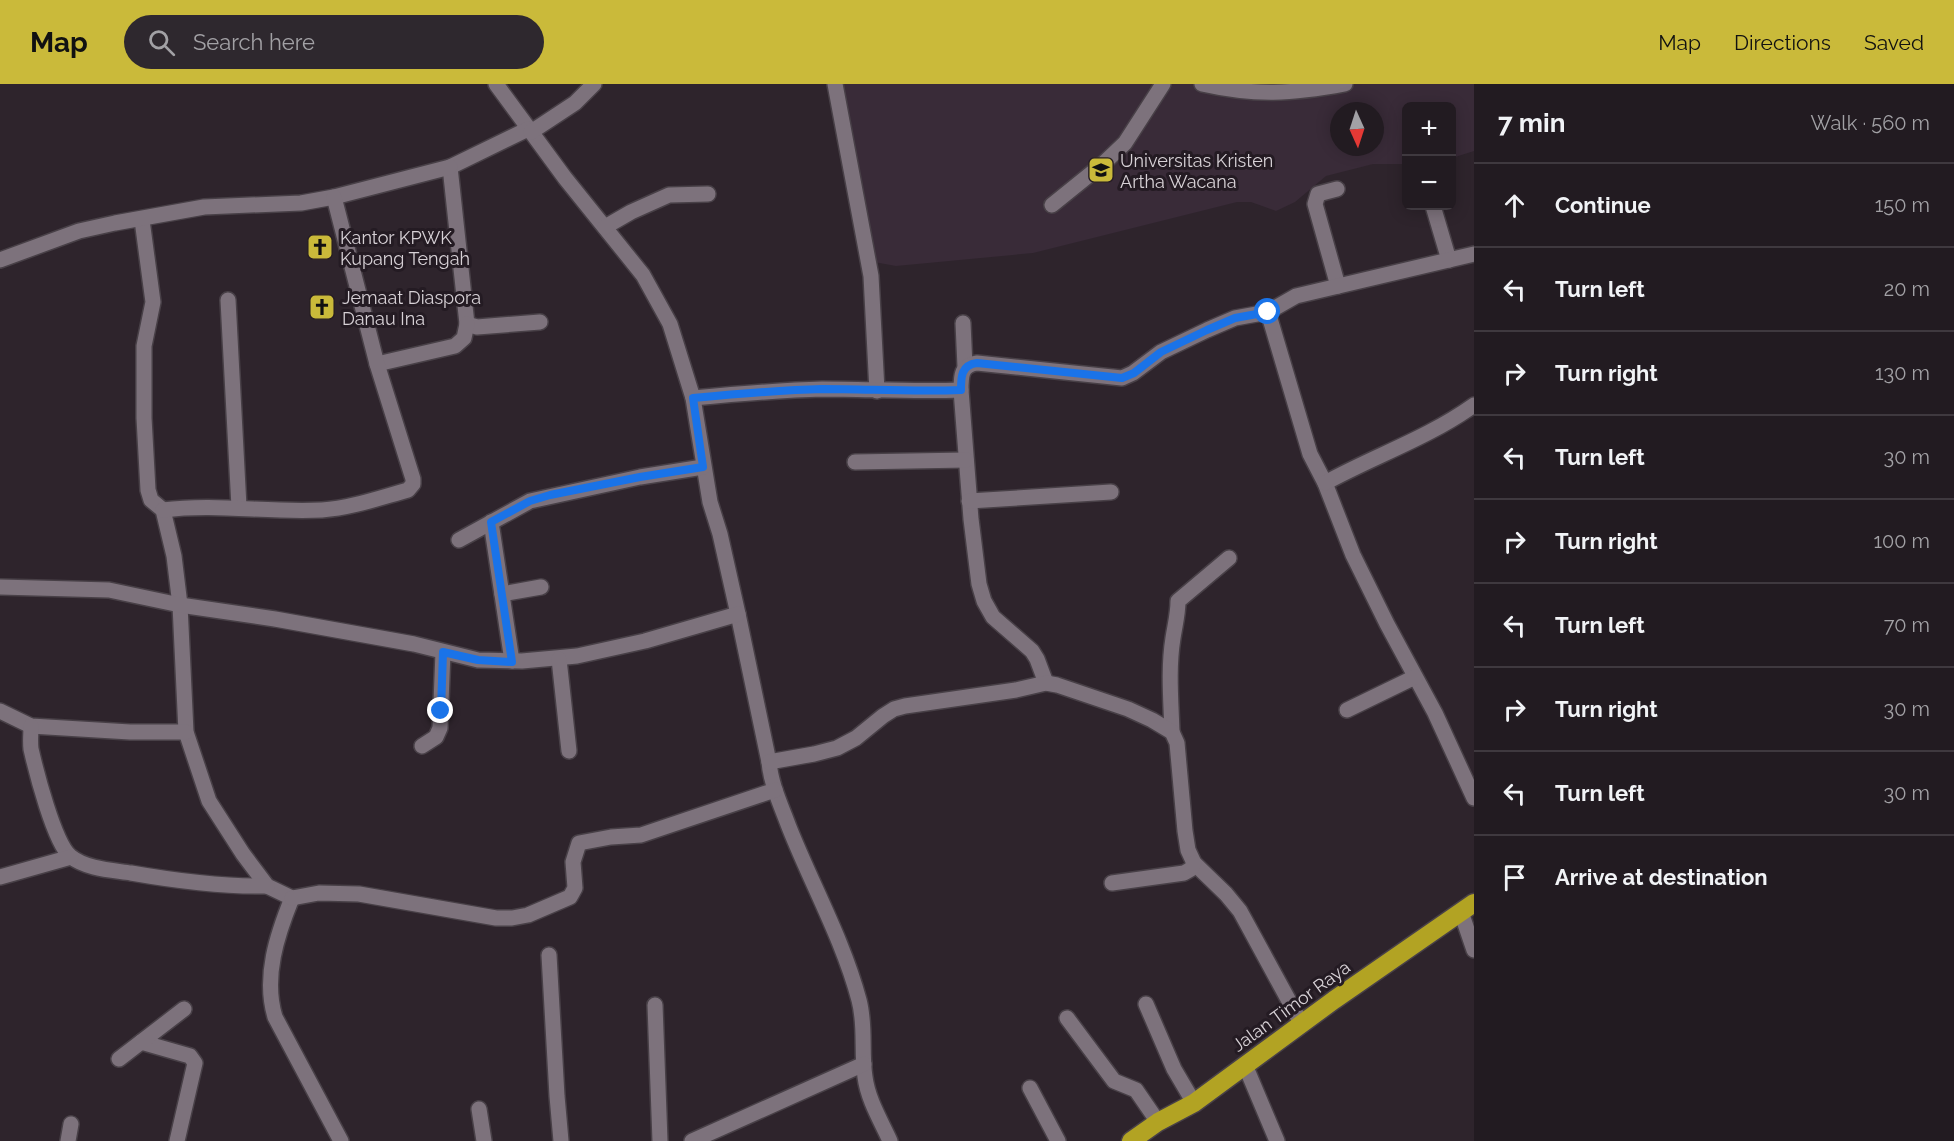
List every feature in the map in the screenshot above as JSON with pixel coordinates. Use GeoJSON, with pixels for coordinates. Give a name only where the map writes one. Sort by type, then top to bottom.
{"type":"FeatureCollection","features":[{"type":"Feature","properties":{"kind":"highway","name":"Jalan Timor Raya"},"geometry":{"type":"LineString","coordinates":[[1131,1141],[1158,1122],[1194,1103],[1301,1023],[1468,908]]}},
{"type":"Feature","properties":{"kind":"street"},"geometry":{"type":"LineString","coordinates":[[496,84],[565,178],[643,275],[676,340],[693,398],[710,502],[720,534],[738,614],[771,777],[802,859],[833,927],[859,1000],[864,1029],[864,1064],[869,1094],[890,1141]]}},
{"type":"Feature","properties":{"kind":"street"},"geometry":{"type":"LineString","coordinates":[[0,260],[79,231],[115,223],[142,220],[204,207],[301,203],[334,197],[450,167],[529,130],[575,103],[594,84]]}},
{"type":"Feature","properties":{"kind":"street"},"geometry":{"type":"LineString","coordinates":[[836,84],[872,276],[877,391]]}},
{"type":"Feature","properties":{"kind":"street"},"geometry":{"type":"LineString","coordinates":[[1052,205],[1104,163],[1125,142],[1163,84]]}},
{"type":"Feature","properties":{"kind":"street"},"geometry":{"type":"LineString","coordinates":[[1202,84],[1230,91],[1269,93],[1301,93],[1345,84]]}},
{"type":"Feature","properties":{"kind":"street"},"geometry":{"type":"LineString","coordinates":[[377,364],[454,346],[464,338],[467,324],[450,167]]}},
{"type":"Feature","properties":{"kind":"street"},"geometry":{"type":"LineString","coordinates":[[1337,189],[1318,194],[1315,204],[1338,286]]}},
{"type":"Feature","properties":{"kind":"street"},"geometry":{"type":"LineString","coordinates":[[605,227],[669,195],[708,194]]}},
{"type":"Feature","properties":{"kind":"street"},"geometry":{"type":"LineString","coordinates":[[163,510],[191,507],[239,507],[321,510],[347,507],[410,488],[413,478],[377,364],[334,197]]}},
{"type":"Feature","properties":{"kind":"street"},"geometry":{"type":"LineString","coordinates":[[1434,210],[1449,260]]}},
{"type":"Feature","properties":{"kind":"street"},"geometry":{"type":"LineString","coordinates":[[142,220],[153,302],[144,345],[144,418],[148,490],[151,500],[163,510],[174,556],[180,605],[186,732],[209,801],[267,886]]}},
{"type":"Feature","properties":{"kind":"street"},"geometry":{"type":"LineString","coordinates":[[965,367],[977,363],[1122,378],[1134,373],[1161,352],[1207,330],[1235,318],[1268,312],[1296,296],[1474,254]]}},
{"type":"Feature","properties":{"kind":"street"},"geometry":{"type":"LineString","coordinates":[[228,300],[239,507]]}},
{"type":"Feature","properties":{"kind":"street"},"geometry":{"type":"LineString","coordinates":[[1268,312],[1310,454],[1325,483],[1353,555],[1435,713],[1474,798]]}},
{"type":"Feature","properties":{"kind":"street"},"geometry":{"type":"LineString","coordinates":[[467,324],[477,327],[540,322]]}},
{"type":"Feature","properties":{"kind":"street"},"geometry":{"type":"LineString","coordinates":[[963,323],[965,367],[961,378],[961,390],[969,501],[979,584],[984,601],[993,617],[1032,651],[1046,683]]}},
{"type":"Feature","properties":{"kind":"street"},"geometry":{"type":"LineString","coordinates":[[693,398],[824,389],[961,390]]}},
{"type":"Feature","properties":{"kind":"street"},"geometry":{"type":"LineString","coordinates":[[1325,483],[1357,465],[1446,425],[1474,405]]}},
{"type":"Feature","properties":{"kind":"street"},"geometry":{"type":"LineString","coordinates":[[855,462],[966,460]]}},
{"type":"Feature","properties":{"kind":"street"},"geometry":{"type":"LineString","coordinates":[[459,540],[530,501],[550,495],[703,467]]}},
{"type":"Feature","properties":{"kind":"street"},"geometry":{"type":"LineString","coordinates":[[969,501],[1101,497]]}},
{"type":"Feature","properties":{"kind":"street"},"geometry":{"type":"LineString","coordinates":[[491,522],[512,662]]}},
{"type":"Feature","properties":{"kind":"street"},"geometry":{"type":"LineString","coordinates":[[1229,558],[1178,601],[1171,677],[1172,732],[1178,743],[1185,831],[1188,850],[1194,864],[1227,894],[1240,911],[1301,1023]]}},
{"type":"Feature","properties":{"kind":"street"},"geometry":{"type":"LineString","coordinates":[[0,587],[109,591],[414,644],[478,660],[512,662],[559,658],[645,641],[738,614]]}},
{"type":"Feature","properties":{"kind":"street"},"geometry":{"type":"LineString","coordinates":[[502,594],[541,587]]}},
{"type":"Feature","properties":{"kind":"street"},"geometry":{"type":"LineString","coordinates":[[422,746],[436,737],[440,728],[443,652]]}},
{"type":"Feature","properties":{"kind":"street"},"geometry":{"type":"LineString","coordinates":[[559,658],[569,752]]}},
{"type":"Feature","properties":{"kind":"street"},"geometry":{"type":"LineString","coordinates":[[1347,710],[1415,677]]}},
{"type":"Feature","properties":{"kind":"street"},"geometry":{"type":"LineString","coordinates":[[769,762],[837,748],[856,738],[894,709],[941,699],[1016,690],[1046,683],[1128,709],[1172,732]]}},
{"type":"Feature","properties":{"kind":"street"},"geometry":{"type":"LineString","coordinates":[[0,711],[31,726],[130,732],[186,732]]}},
{"type":"Feature","properties":{"kind":"street"},"geometry":{"type":"LineString","coordinates":[[31,726],[31,748],[39,781],[59,838],[71,857],[98,868],[181,882],[267,886],[292,898],[319,893],[359,894],[496,918],[528,915],[565,900],[573,892],[575,879],[573,862],[579,843],[602,838],[642,835],[775,790]]}},
{"type":"Feature","properties":{"kind":"street"},"geometry":{"type":"LineString","coordinates":[[0,877],[71,857]]}},
{"type":"Feature","properties":{"kind":"street"},"geometry":{"type":"LineString","coordinates":[[1112,883],[1184,873],[1194,864]]}},
{"type":"Feature","properties":{"kind":"street"},"geometry":{"type":"LineString","coordinates":[[292,898],[279,929],[270,980],[272,1006],[279,1026],[341,1141]]}},
{"type":"Feature","properties":{"kind":"street"},"geometry":{"type":"LineString","coordinates":[[1468,908],[1474,950]]}},
{"type":"Feature","properties":{"kind":"street"},"geometry":{"type":"LineString","coordinates":[[549,955],[556,1096],[561,1141]]}},
{"type":"Feature","properties":{"kind":"street"},"geometry":{"type":"LineString","coordinates":[[1146,1004],[1174,1069],[1194,1103]]}},
{"type":"Feature","properties":{"kind":"street"},"geometry":{"type":"LineString","coordinates":[[655,1005],[660,1141]]}},
{"type":"Feature","properties":{"kind":"street"},"geometry":{"type":"LineString","coordinates":[[119,1059],[184,1009]]}},
{"type":"Feature","properties":{"kind":"street"},"geometry":{"type":"LineString","coordinates":[[1067,1018],[1113,1081],[1136,1090],[1158,1122]]}},
{"type":"Feature","properties":{"kind":"street"},"geometry":{"type":"LineString","coordinates":[[141,1042],[190,1056],[195,1063],[177,1141]]}},
{"type":"Feature","properties":{"kind":"street"},"geometry":{"type":"LineString","coordinates":[[692,1141],[864,1064]]}},
{"type":"Feature","properties":{"kind":"street"},"geometry":{"type":"LineString","coordinates":[[1245,1065],[1277,1141]]}},
{"type":"Feature","properties":{"kind":"street"},"geometry":{"type":"LineString","coordinates":[[1030,1088],[1058,1141]]}},
{"type":"Feature","properties":{"kind":"street"},"geometry":{"type":"LineString","coordinates":[[479,1109],[484,1141]]}},
{"type":"Feature","properties":{"kind":"street"},"geometry":{"type":"LineString","coordinates":[[68,1141],[70,1124]]}},
{"type":"Feature","properties":{"kind":"shaded area","name":"Universitas Kristen Artha Wacana"},"geometry":{"type":"Polygon","coordinates":[[[834,84],[1474,84],[1474,151],[1456,157],[1456,102],[1402,102],[1402,164],[1373,164],[1326,176],[1295,202],[1276,211],[1251,202],[1237,202],[1033,253],[896,266],[874,262],[834,84]]]}},
{"type":"Feature","properties":{"kind":"place","name":"Universitas Kristen Artha Wacana"},"geometry":{"type":"Point","coordinates":[1101,170]}},
{"type":"Feature","properties":{"kind":"place","name":"Kantor KPWK Kupang Tengah"},"geometry":{"type":"Point","coordinates":[320,247]}},
{"type":"Feature","properties":{"kind":"place","name":"Jemaat Diaspora Danau Ina"},"geometry":{"type":"Point","coordinates":[322,307]}},
{"type":"Feature","properties":{"kind":"route"},"geometry":{"type":"LineString","coordinates":[[441,711],[443,652],[478,660],[512,662],[491,522],[530,501],[550,495],[703,467],[693,398],[824,389],[909,392],[961,390],[962,372],[970,364],[977,363],[1122,378],[1134,373],[1161,352],[1207,330],[1235,318],[1268,312]]}}]}
